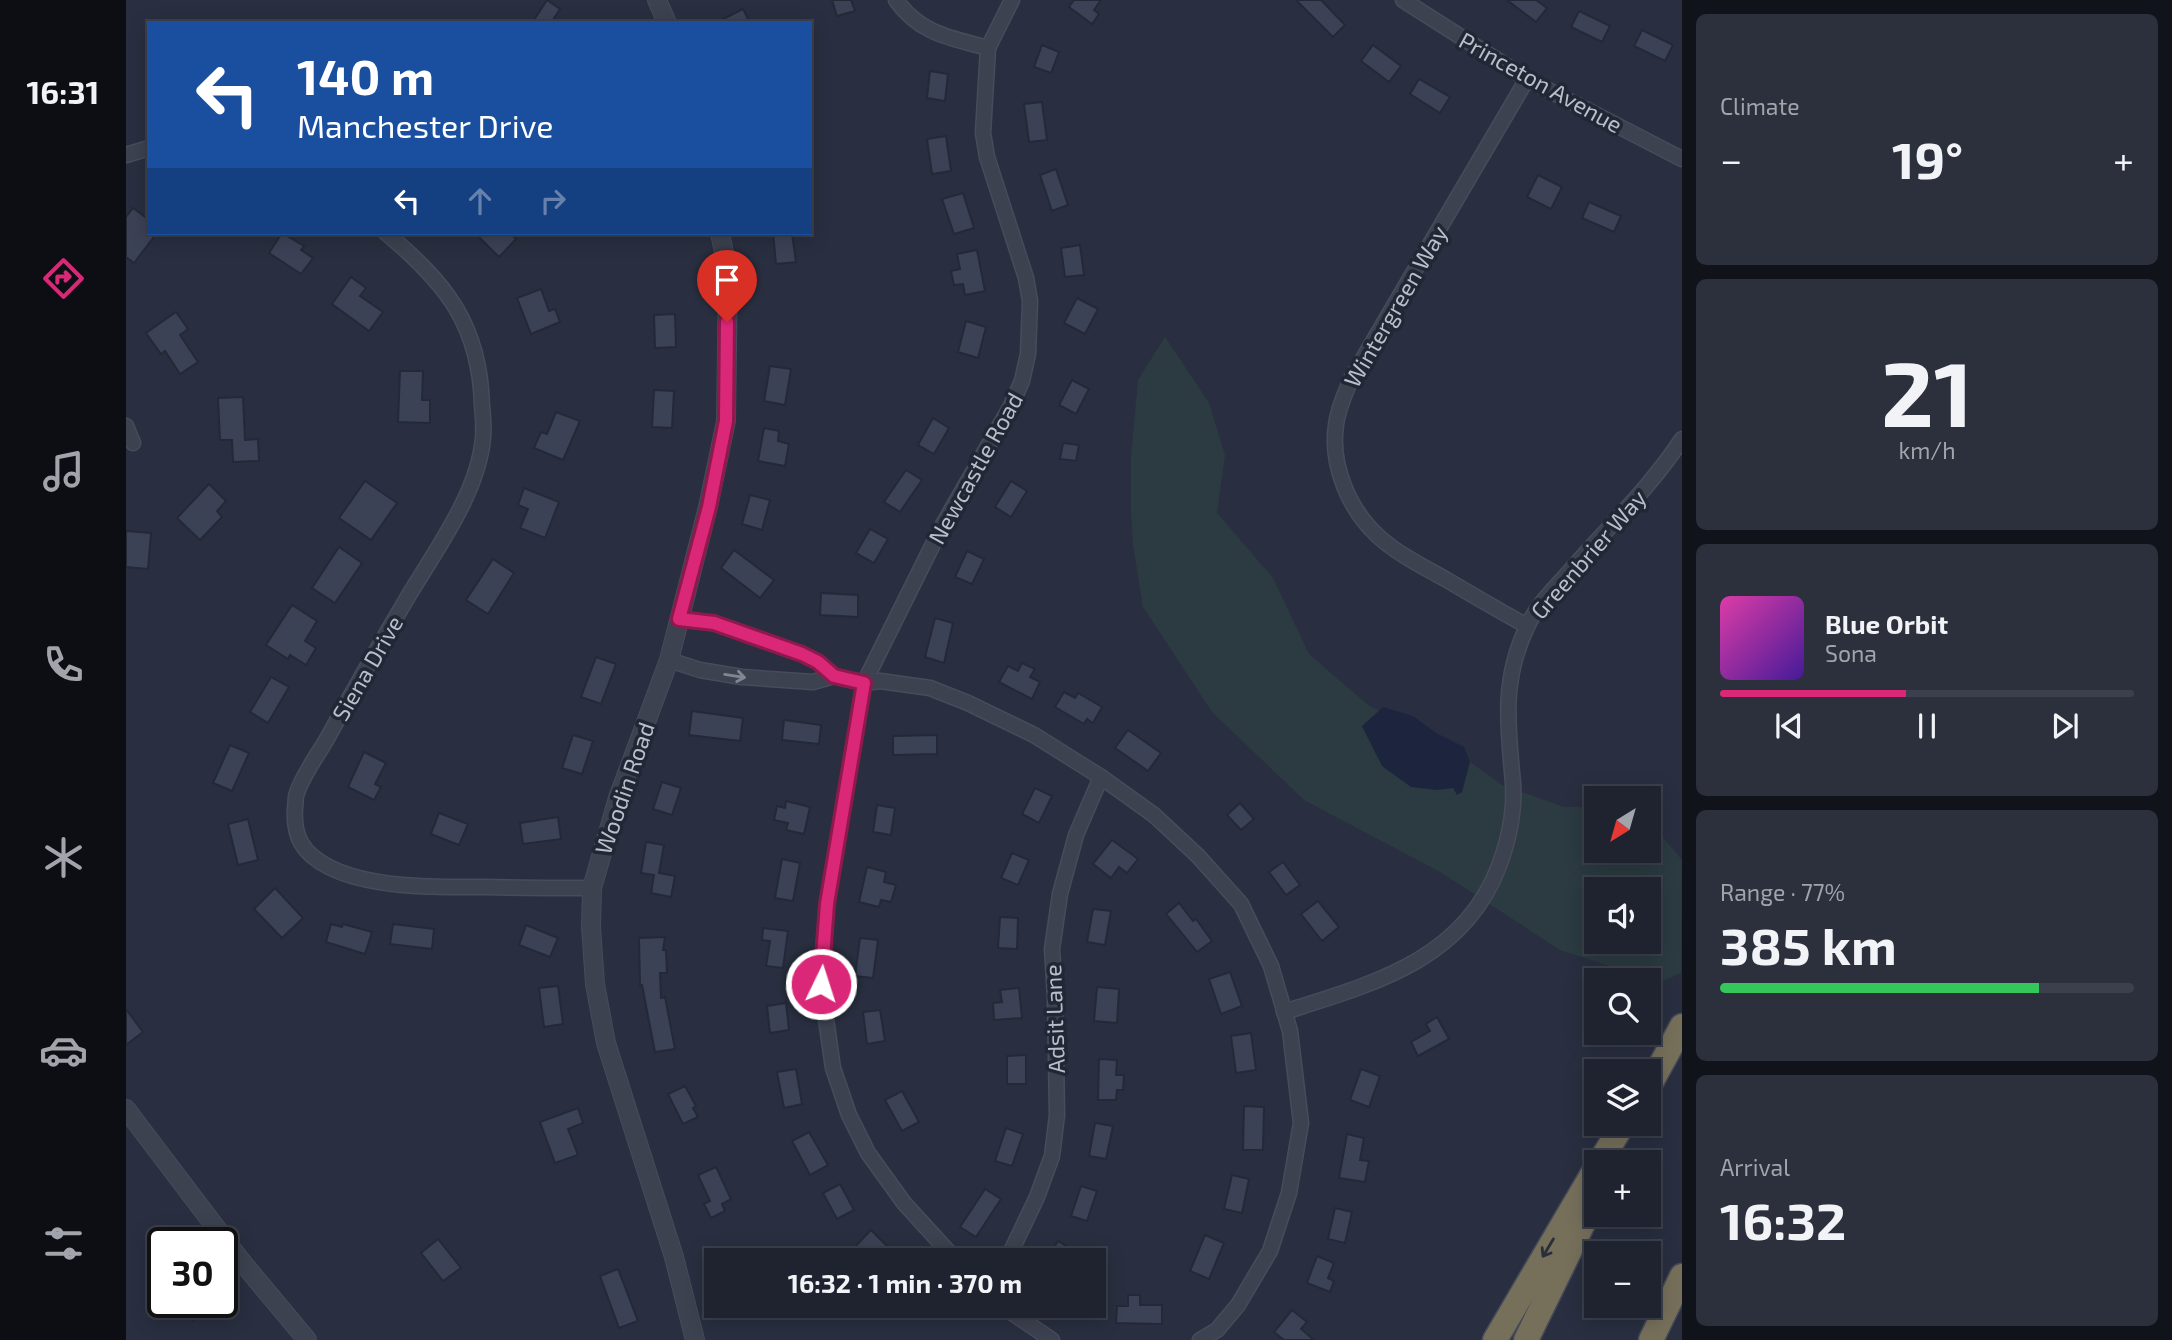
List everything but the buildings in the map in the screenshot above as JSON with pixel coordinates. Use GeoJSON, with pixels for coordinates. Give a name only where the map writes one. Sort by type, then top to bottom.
{"type":"FeatureCollection","features":[{"type":"Feature","properties":{"kind":"highway"},"geometry":{"type":"LineString","coordinates":[[1661,1065],[1682,1026]]}},
{"type":"Feature","properties":{"kind":"highway"},"geometry":{"type":"LineString","coordinates":[[1495,1340],[1584,1188]]}},
{"type":"Feature","properties":{"kind":"highway"},"geometry":{"type":"LineString","coordinates":[[1526,1340],[1584,1222]]}},
{"type":"Feature","properties":{"kind":"highway"},"geometry":{"type":"LineString","coordinates":[[1651,1340],[1682,1276]]}},
{"type":"Feature","properties":{"kind":"street"},"geometry":{"type":"LineString","coordinates":[[657,0],[666,21]]}},
{"type":"Feature","properties":{"kind":"street"},"geometry":{"type":"LineString","coordinates":[[896,0],[916,21],[933,33],[988,48]]}},
{"type":"Feature","properties":{"kind":"street","name":"Newcastle Road"},"geometry":{"type":"LineString","coordinates":[[945,1248],[904,1203],[868,1153],[849,1115],[834,1068],[821,984],[826,917],[864,683],[942,528],[1011,406],[1022,381],[1028,354],[1030,301],[1026,278],[987,157],[983,132],[988,48],[1012,0]]}},
{"type":"Feature","properties":{"kind":"street","name":"Princeton Avenue"},"geometry":{"type":"LineString","coordinates":[[1403,0],[1527,79],[1682,159]]}},
{"type":"Feature","properties":{"kind":"street","name":"Wintergreen Way"},"geometry":{"type":"LineString","coordinates":[[1527,79],[1351,379],[1339,407],[1335,438],[1340,475],[1349,497],[1378,536],[1404,556],[1527,626]]}},
{"type":"Feature","properties":{"kind":"street"},"geometry":{"type":"LineString","coordinates":[[126,155],[147,149]]}},
{"type":"Feature","properties":{"kind":"street","name":"Siena Drive"},"geometry":{"type":"LineString","coordinates":[[388,235],[430,272],[463,318],[482,376],[483,437],[478,464],[461,508],[368,664],[297,793],[294,820],[296,832],[301,845],[328,867],[345,874],[391,884],[435,887],[592,888]]}},
{"type":"Feature","properties":{"kind":"street","name":"Woodin Road"},"geometry":{"type":"LineString","coordinates":[[695,1340],[674,1257],[606,1043],[595,984],[591,926],[592,888],[618,797],[669,660],[709,507],[726,421],[728,272],[720,235]]}},
{"type":"Feature","properties":{"kind":"street"},"geometry":{"type":"LineString","coordinates":[[126,426],[134,443]]}},
{"type":"Feature","properties":{"kind":"street","name":"Greenbrier Way"},"geometry":{"type":"LineString","coordinates":[[1284,1012],[1406,969],[1467,922],[1483,899],[1495,877],[1512,821],[1508,690],[1527,626],[1571,570],[1652,481],[1682,439]]}},
{"type":"Feature","properties":{"kind":"street"},"geometry":{"type":"LineString","coordinates":[[679,619],[714,623],[802,654],[818,662],[834,676],[864,683],[880,681],[930,688],[1034,735],[1101,777],[1154,815],[1198,856],[1241,904],[1271,966],[1290,1031],[1301,1123],[1289,1193],[1270,1251],[1238,1305],[1217,1330],[1200,1340]]}},
{"type":"Feature","properties":{"kind":"street"},"geometry":{"type":"LineString","coordinates":[[669,660],[700,670],[741,677],[813,682],[834,676]]}},
{"type":"Feature","properties":{"kind":"street","name":"Adsit Lane"},"geometry":{"type":"LineString","coordinates":[[1013,1248],[1038,1197],[1052,1156],[1057,1115],[1052,949],[1060,894],[1076,835],[1101,777]]}},
{"type":"Feature","properties":{"kind":"street"},"geometry":{"type":"LineString","coordinates":[[126,1109],[242,1262],[307,1340]]}},
{"type":"Feature","properties":{"kind":"street"},"geometry":{"type":"LineString","coordinates":[[1020,1318],[1052,1340]]}},
{"type":"Feature","properties":{"kind":"shaded area"},"geometry":{"type":"Polygon","coordinates":[[[1165,337],[1209,403],[1225,455],[1217,513],[1273,578],[1309,654],[1368,705],[1459,754],[1502,785],[1564,807],[1584,807],[1584,863],[1661,863],[1661,835],[1682,860],[1681,973],[1661,982],[1661,968],[1616,968],[1560,950],[1442,873],[1304,800],[1212,712],[1143,607],[1133,545],[1131,456],[1138,380],[1165,337]]]}},
{"type":"Feature","properties":{"kind":"water"},"geometry":{"type":"Polygon","coordinates":[[[1383,707],[1413,716],[1436,733],[1464,747],[1470,762],[1462,792],[1457,795],[1453,788],[1437,790],[1411,787],[1382,766],[1362,726],[1383,707]]]}},
{"type":"Feature","properties":{"kind":"route"},"geometry":{"type":"LineString","coordinates":[[727,322],[726,421],[709,507],[679,619],[714,623],[802,654],[818,662],[834,676],[864,683],[827,904],[821,984]]}}]}
